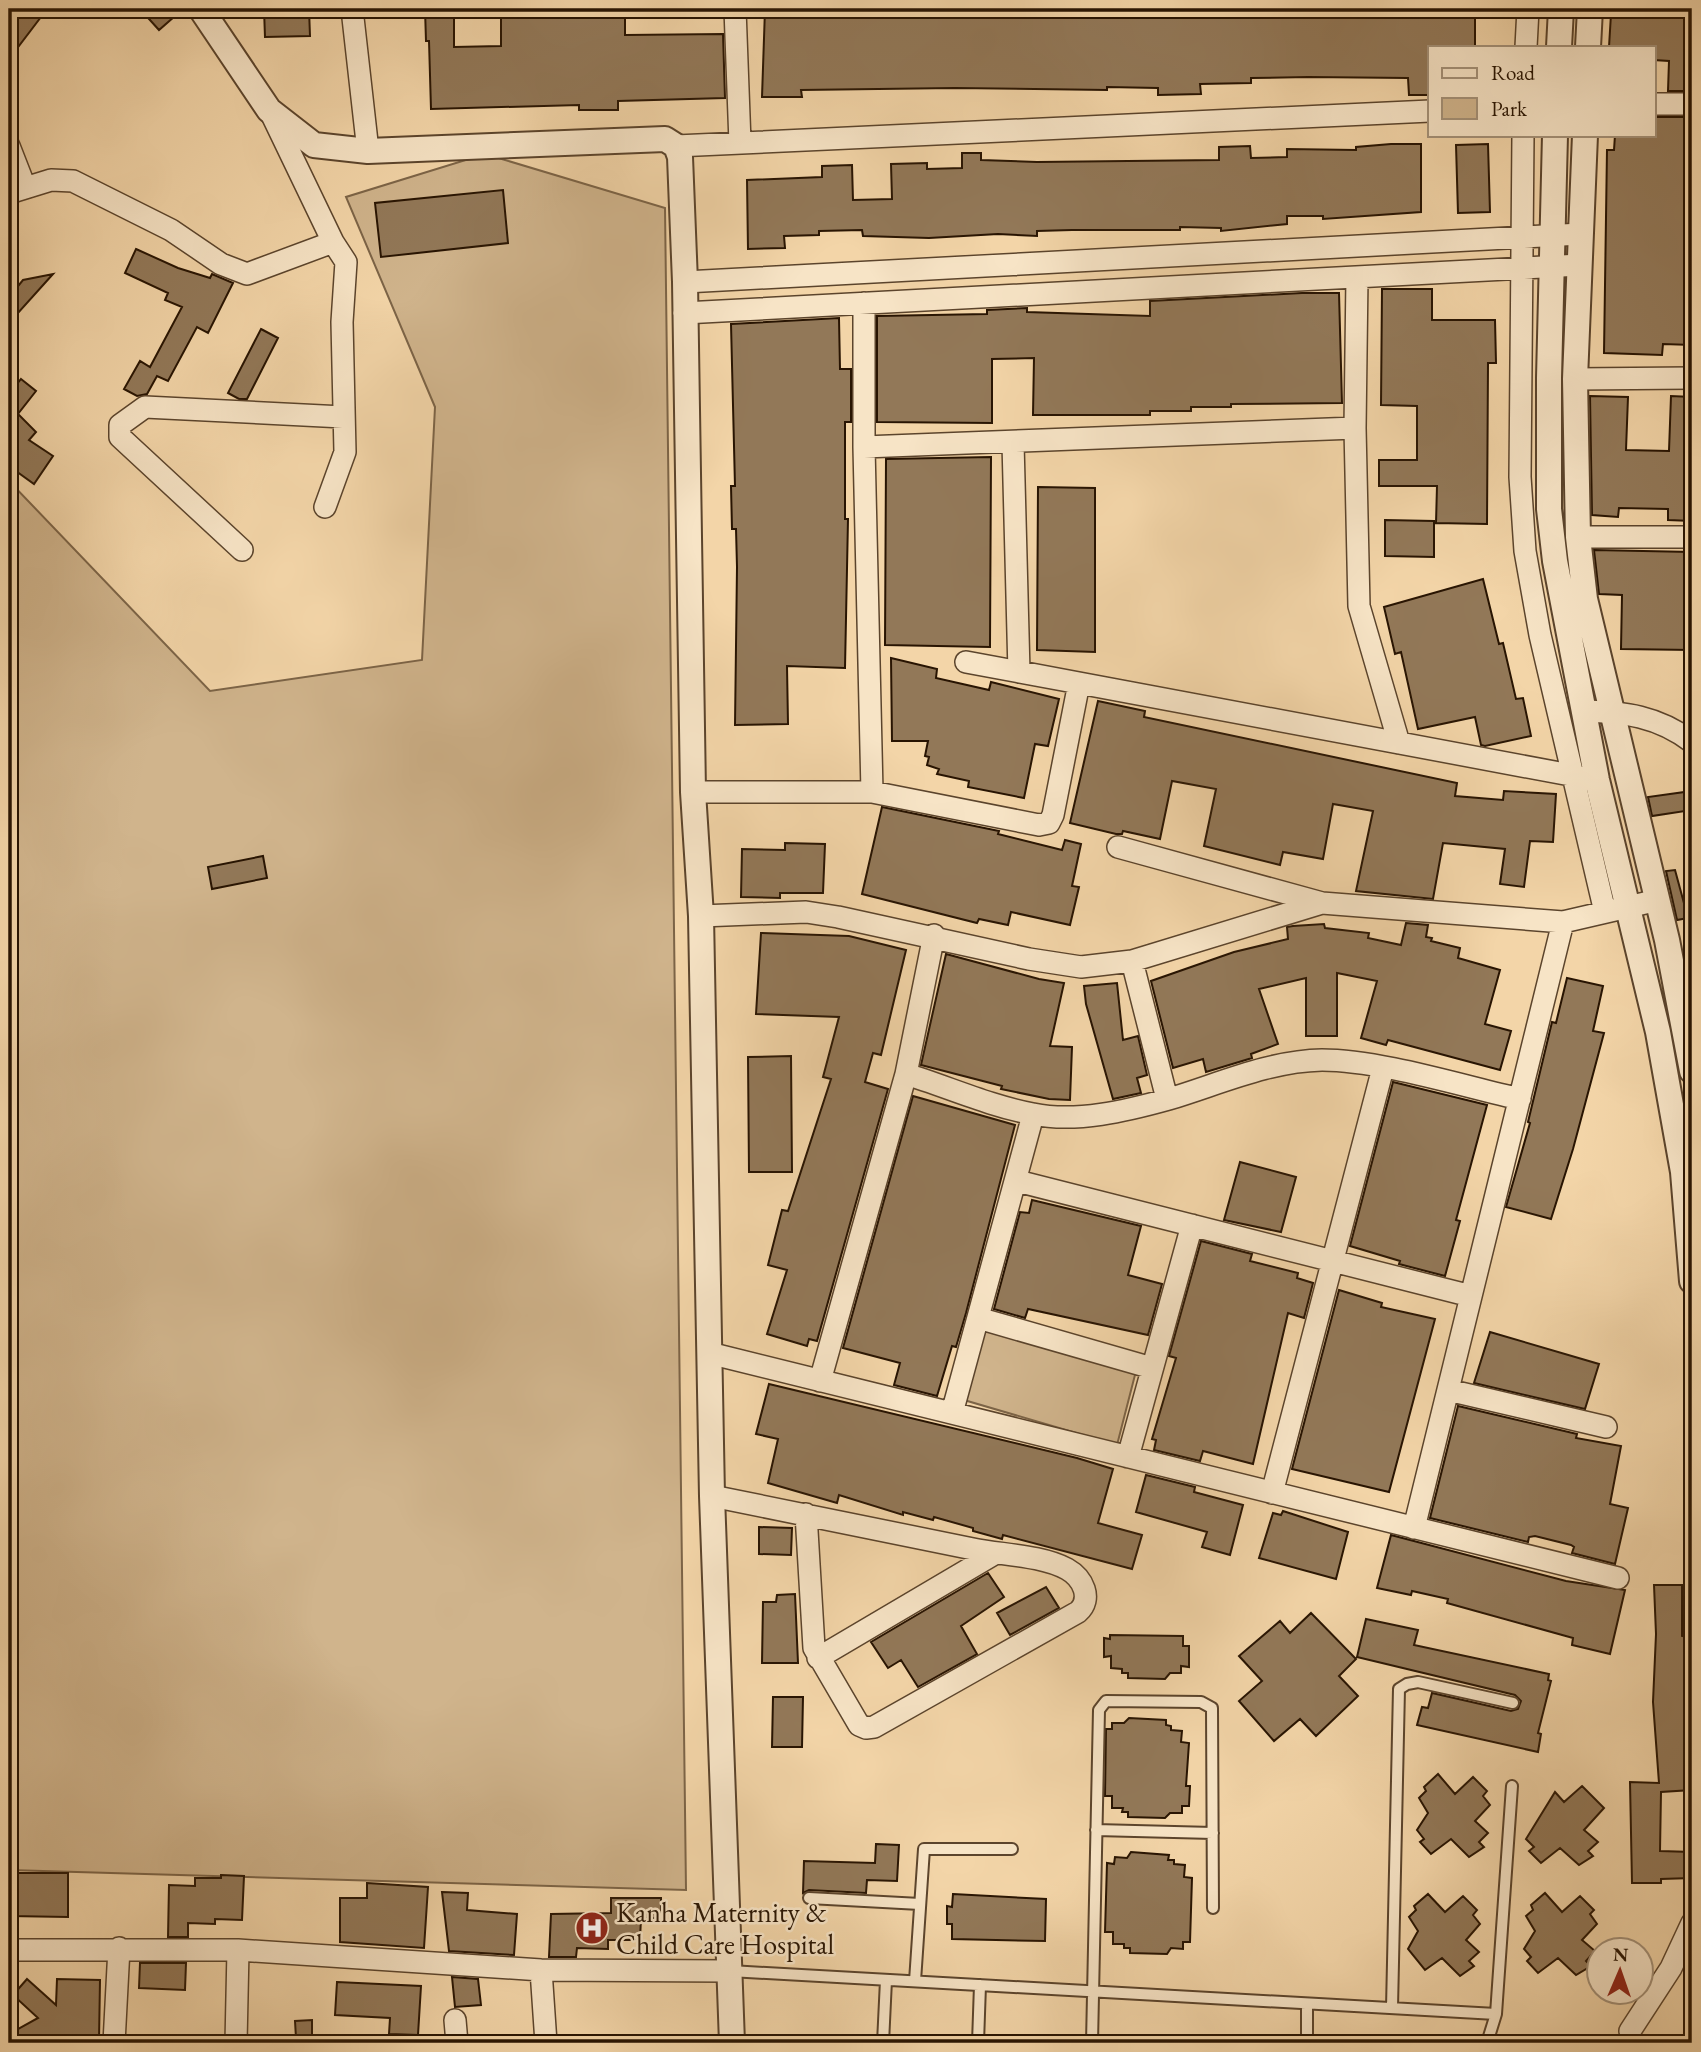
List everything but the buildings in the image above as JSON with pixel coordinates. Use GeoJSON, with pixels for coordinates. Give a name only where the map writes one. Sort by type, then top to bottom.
{"type":"FeatureCollection","features":[{"type":"Feature","properties":{"kind":"street"},"geometry":{"type":"LineString","coordinates":[[201,9],[269,110],[333,242],[346,262],[342,323],[345,452],[325,507]]}},
{"type":"Feature","properties":{"kind":"street"},"geometry":{"type":"LineString","coordinates":[[352,9],[368,151]]}},
{"type":"Feature","properties":{"kind":"street"},"geometry":{"type":"LineString","coordinates":[[735,9],[740,143]]}},
{"type":"Feature","properties":{"kind":"street"},"geometry":{"type":"LineString","coordinates":[[1526,46],[1528,9]]}},
{"type":"Feature","properties":{"kind":"street"},"geometry":{"type":"LineString","coordinates":[[1559,46],[1561,9]]}},
{"type":"Feature","properties":{"kind":"street"},"geometry":{"type":"LineString","coordinates":[[1588,46],[1590,9]]}},
{"type":"Feature","properties":{"kind":"street"},"geometry":{"type":"LineString","coordinates":[[1656,104],[1692,104]]}},
{"type":"Feature","properties":{"kind":"street"},"geometry":{"type":"LineString","coordinates":[[269,110],[314,145],[368,151],[651,139],[664,139],[676,146],[1428,111]]}},
{"type":"Feature","properties":{"kind":"street"},"geometry":{"type":"LineString","coordinates":[[1523,136],[1520,477],[1525,551],[1572,775],[1663,1058],[1683,1172],[1692,1281]]}},
{"type":"Feature","properties":{"kind":"street"},"geometry":{"type":"LineString","coordinates":[[1555,136],[1549,509],[1555,561],[1597,780],[1615,909]]}},
{"type":"Feature","properties":{"kind":"street"},"geometry":{"type":"LineString","coordinates":[[1585,136],[1575,379],[1578,537],[1585,599],[1658,900],[1692,1071]]}},
{"type":"Feature","properties":{"kind":"street"},"geometry":{"type":"LineString","coordinates":[[9,146],[17,190],[51,180],[73,181],[171,230],[221,264],[247,274],[333,242]]}},
{"type":"Feature","properties":{"kind":"street"},"geometry":{"type":"LineString","coordinates":[[676,146],[680,157],[685,282],[692,792],[701,916],[712,1496],[727,1971],[732,2043]]}},
{"type":"Feature","properties":{"kind":"street"},"geometry":{"type":"LineString","coordinates":[[685,282],[1581,234]]}},
{"type":"Feature","properties":{"kind":"street"},"geometry":{"type":"LineString","coordinates":[[684,313],[1580,265]]}},
{"type":"Feature","properties":{"kind":"street"},"geometry":{"type":"LineString","coordinates":[[1357,277],[1355,428],[1359,606],[1399,743]]}},
{"type":"Feature","properties":{"kind":"street"},"geometry":{"type":"LineString","coordinates":[[864,303],[864,447],[872,792]]}},
{"type":"Feature","properties":{"kind":"street"},"geometry":{"type":"LineString","coordinates":[[1575,379],[1692,378]]}},
{"type":"Feature","properties":{"kind":"street"},"geometry":{"type":"LineString","coordinates":[[242,550],[120,437],[120,425],[145,407],[343,417]]}},
{"type":"Feature","properties":{"kind":"street"},"geometry":{"type":"LineString","coordinates":[[864,447],[1355,428]]}},
{"type":"Feature","properties":{"kind":"street"},"geometry":{"type":"LineString","coordinates":[[1013,443],[1019,672]]}},
{"type":"Feature","properties":{"kind":"street"},"geometry":{"type":"LineString","coordinates":[[1578,537],[1692,537]]}},
{"type":"Feature","properties":{"kind":"street"},"geometry":{"type":"LineString","coordinates":[[966,662],[1597,780]]}},
{"type":"Feature","properties":{"kind":"street"},"geometry":{"type":"LineString","coordinates":[[692,792],[872,792],[1039,825],[1049,823],[1053,815],[1079,683]]}},
{"type":"Feature","properties":{"kind":"street"},"geometry":{"type":"LineString","coordinates":[[1583,711],[1648,717],[1668,725],[1692,742]]}},
{"type":"Feature","properties":{"kind":"street"},"geometry":{"type":"LineString","coordinates":[[1118,847],[1322,903],[1563,922],[1658,900]]}},
{"type":"Feature","properties":{"kind":"street"},"geometry":{"type":"LineString","coordinates":[[701,916],[806,912],[934,936],[1055,964],[1081,967],[1132,961],[1322,903]]}},
{"type":"Feature","properties":{"kind":"street"},"geometry":{"type":"LineString","coordinates":[[1414,1528],[1563,922]]}},
{"type":"Feature","properties":{"kind":"street"},"geometry":{"type":"LineString","coordinates":[[820,1381],[906,1074],[934,936]]}},
{"type":"Feature","properties":{"kind":"street"},"geometry":{"type":"LineString","coordinates":[[1132,961],[1167,1099]]}},
{"type":"Feature","properties":{"kind":"street"},"geometry":{"type":"LineString","coordinates":[[906,1074],[1033,1115],[1101,1114],[1167,1099],[1287,1063],[1323,1060],[1383,1069],[1520,1099]]}},
{"type":"Feature","properties":{"kind":"street"},"geometry":{"type":"LineString","coordinates":[[1272,1493],[1383,1069]]}},
{"type":"Feature","properties":{"kind":"street"},"geometry":{"type":"LineString","coordinates":[[952,1413],[1033,1115]]}},
{"type":"Feature","properties":{"kind":"street"},"geometry":{"type":"LineString","coordinates":[[1017,1181],[1471,1296]]}},
{"type":"Feature","properties":{"kind":"street"},"geometry":{"type":"LineString","coordinates":[[1128,1457],[1192,1225]]}},
{"type":"Feature","properties":{"kind":"street"},"geometry":{"type":"LineString","coordinates":[[978,1318],[1152,1368]]}},
{"type":"Feature","properties":{"kind":"street"},"geometry":{"type":"LineString","coordinates":[[709,1353],[1618,1578]]}},
{"type":"Feature","properties":{"kind":"street"},"geometry":{"type":"LineString","coordinates":[[1448,1390],[1606,1427]]}},
{"type":"Feature","properties":{"kind":"street"},"geometry":{"type":"LineString","coordinates":[[712,1496],[806,1514],[996,1553],[1066,1569],[1077,1577],[1084,1588],[1086,1596],[1083,1608],[874,1727],[866,1728],[859,1724],[818,1658],[813,1637],[806,1514]]}},
{"type":"Feature","properties":{"kind":"street"},"geometry":{"type":"LineString","coordinates":[[818,1658],[996,1553]]}},
{"type":"Feature","properties":{"kind":"street"},"geometry":{"type":"LineString","coordinates":[[1630,2031],[1671,1969],[1692,1923]]}},
{"type":"Feature","properties":{"kind":"street"},"geometry":{"type":"LineString","coordinates":[[9,1970],[14,1950],[119,1948],[238,1950],[541,1970],[727,1971]]}},
{"type":"Feature","properties":{"kind":"street"},"geometry":{"type":"LineString","coordinates":[[114,2043],[119,1948]]}},
{"type":"Feature","properties":{"kind":"street"},"geometry":{"type":"LineString","coordinates":[[236,2043],[238,1950]]}},
{"type":"Feature","properties":{"kind":"street"},"geometry":{"type":"LineString","coordinates":[[541,1970],[547,2043]]}},
{"type":"Feature","properties":{"kind":"street"},"geometry":{"type":"LineString","coordinates":[[455,2020],[457,2043]]}},
{"type":"Feature","properties":{"kind":"lane"},"geometry":{"type":"LineString","coordinates":[[1392,2008],[1399,1689],[1418,1682],[1513,1703]]}},
{"type":"Feature","properties":{"kind":"lane"},"geometry":{"type":"LineString","coordinates":[[1092,2043],[1101,1705],[1113,1700],[1201,1702],[1208,1704],[1214,1714],[1213,1908]]}},
{"type":"Feature","properties":{"kind":"lane"},"geometry":{"type":"LineString","coordinates":[[1487,2043],[1496,2014],[1512,1786]]}},
{"type":"Feature","properties":{"kind":"lane"},"geometry":{"type":"LineString","coordinates":[[1096,1830],[1213,1833]]}},
{"type":"Feature","properties":{"kind":"lane"},"geometry":{"type":"LineString","coordinates":[[915,1982],[922,1853],[927,1847],[1012,1849]]}},
{"type":"Feature","properties":{"kind":"lane"},"geometry":{"type":"LineString","coordinates":[[809,1898],[920,1904]]}},
{"type":"Feature","properties":{"kind":"lane"},"geometry":{"type":"LineString","coordinates":[[727,1971],[1496,2014]]}},
{"type":"Feature","properties":{"kind":"lane"},"geometry":{"type":"LineString","coordinates":[[883,2043],[886,1980]]}},
{"type":"Feature","properties":{"kind":"lane"},"geometry":{"type":"LineString","coordinates":[[978,2043],[980,1985]]}},
{"type":"Feature","properties":{"kind":"lane"},"geometry":{"type":"LineString","coordinates":[[1307,2004],[1307,2043]]}},
{"type":"Feature","properties":{"kind":"green space"},"geometry":{"type":"Polygon","coordinates":[[[485,154],[665,208],[686,1890],[9,1870],[9,481],[210,691],[422,660],[435,407],[346,197],[485,154]]]}},
{"type":"Feature","properties":{"kind":"green space"},"geometry":{"type":"Polygon","coordinates":[[[985,1328],[1136,1371],[1117,1445],[964,1400],[985,1328]]]}},
{"type":"Feature","properties":{"kind":"place","name":"Kanha Maternity & Child Care Hospital"},"geometry":{"type":"Point","coordinates":[592,1928]}}]}
